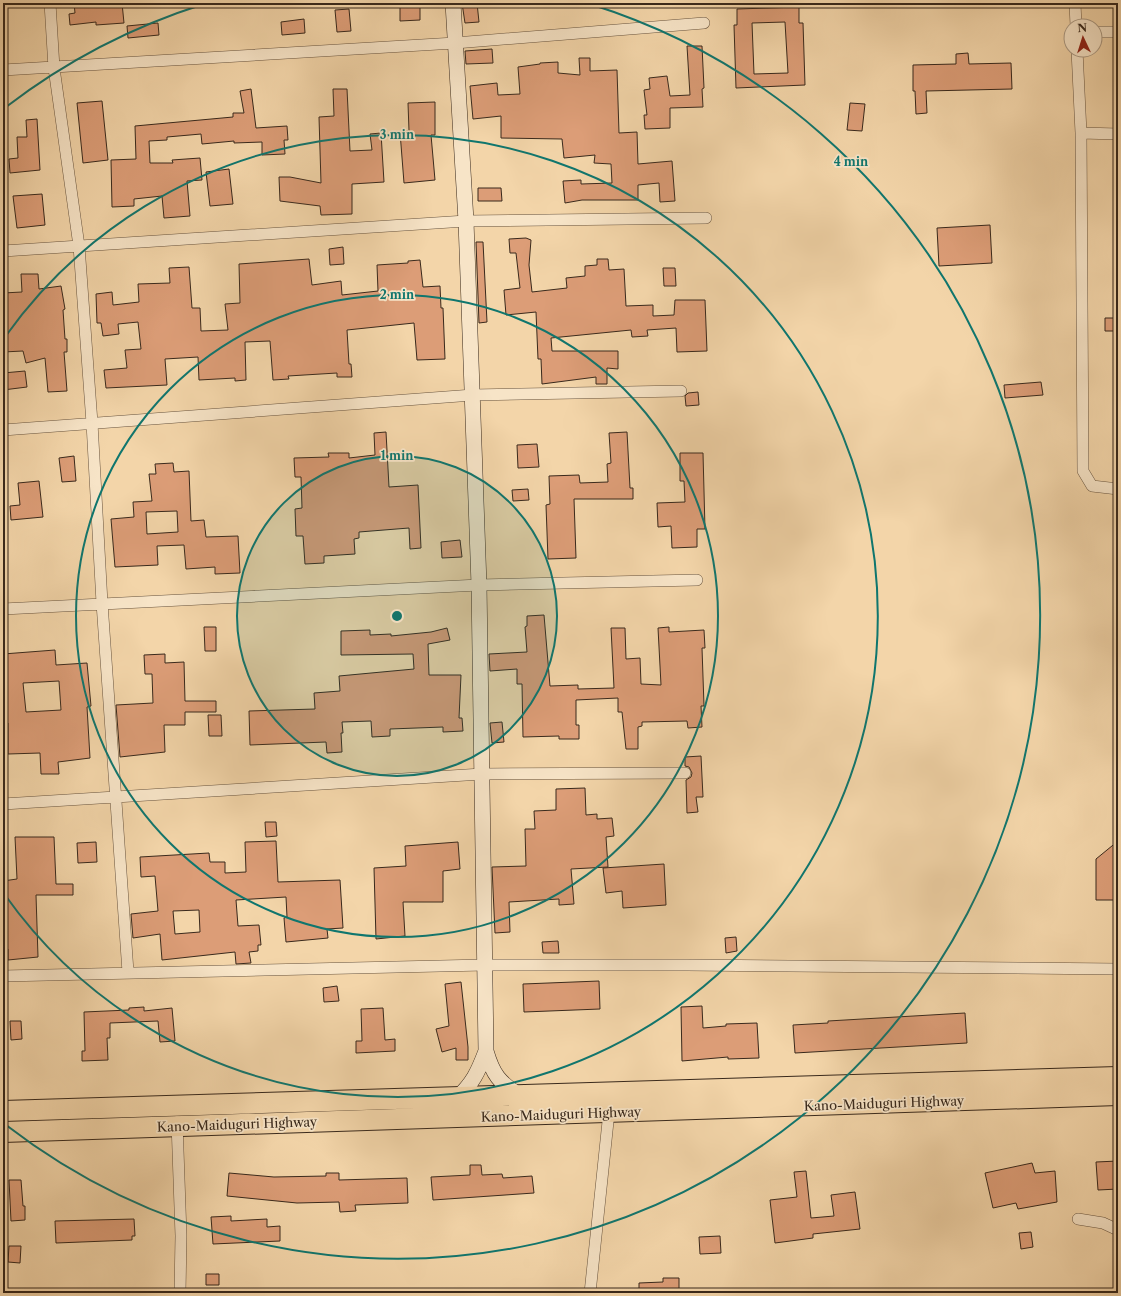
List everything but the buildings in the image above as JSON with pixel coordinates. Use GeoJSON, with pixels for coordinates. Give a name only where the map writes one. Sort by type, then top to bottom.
{"type":"FeatureCollection","features":[{"type":"Feature","properties":{"kind":"highway","name":"Kano-Maiduguri Highway"},"geometry":{"type":"LineString","coordinates":[[3,1132],[177,1116],[457,1098],[1118,1077]]}},
{"type":"Feature","properties":{"kind":"highway","name":"Kano-Maiduguri Highway"},"geometry":{"type":"LineString","coordinates":[[3,1111],[177,1116],[609,1112],[1118,1095]]}},
{"type":"Feature","properties":{"kind":"street"},"geometry":{"type":"LineString","coordinates":[[50,3],[54,68],[79,246],[128,972]]}},
{"type":"Feature","properties":{"kind":"street"},"geometry":{"type":"LineString","coordinates":[[454,3],[455,43],[466,221],[479,585],[486,1051],[492,1070],[503,1085],[520,1096]]}},
{"type":"Feature","properties":{"kind":"street"},"geometry":{"type":"LineString","coordinates":[[1075,3],[1076,18]]}},
{"type":"Feature","properties":{"kind":"street"},"geometry":{"type":"LineString","coordinates":[[3,70],[455,43],[704,23]]}},
{"type":"Feature","properties":{"kind":"street"},"geometry":{"type":"LineString","coordinates":[[1103,32],[1118,32]]}},
{"type":"Feature","properties":{"kind":"street"},"geometry":{"type":"LineString","coordinates":[[1077,58],[1081,133],[1083,472],[1092,486],[1118,489]]}},
{"type":"Feature","properties":{"kind":"street"},"geometry":{"type":"LineString","coordinates":[[1081,133],[1118,134]]}},
{"type":"Feature","properties":{"kind":"street"},"geometry":{"type":"LineString","coordinates":[[3,251],[466,221],[706,218]]}},
{"type":"Feature","properties":{"kind":"street"},"geometry":{"type":"LineString","coordinates":[[3,430],[473,395],[681,391]]}},
{"type":"Feature","properties":{"kind":"street"},"geometry":{"type":"LineString","coordinates":[[3,609],[479,585],[697,580]]}},
{"type":"Feature","properties":{"kind":"street"},"geometry":{"type":"LineString","coordinates":[[3,804],[482,774],[685,773]]}},
{"type":"Feature","properties":{"kind":"street"},"geometry":{"type":"LineString","coordinates":[[3,976],[484,965],[695,965],[1118,969]]}},
{"type":"Feature","properties":{"kind":"street"},"geometry":{"type":"LineString","coordinates":[[457,1098],[469,1086],[477,1073],[486,1051]]}},
{"type":"Feature","properties":{"kind":"street"},"geometry":{"type":"LineString","coordinates":[[590,1293],[609,1112]]}},
{"type":"Feature","properties":{"kind":"street"},"geometry":{"type":"LineString","coordinates":[[177,1116],[181,1236],[180,1293]]}},
{"type":"Feature","properties":{"kind":"street"},"geometry":{"type":"LineString","coordinates":[[1078,1218],[1103,1223],[1118,1230]]}}]}
